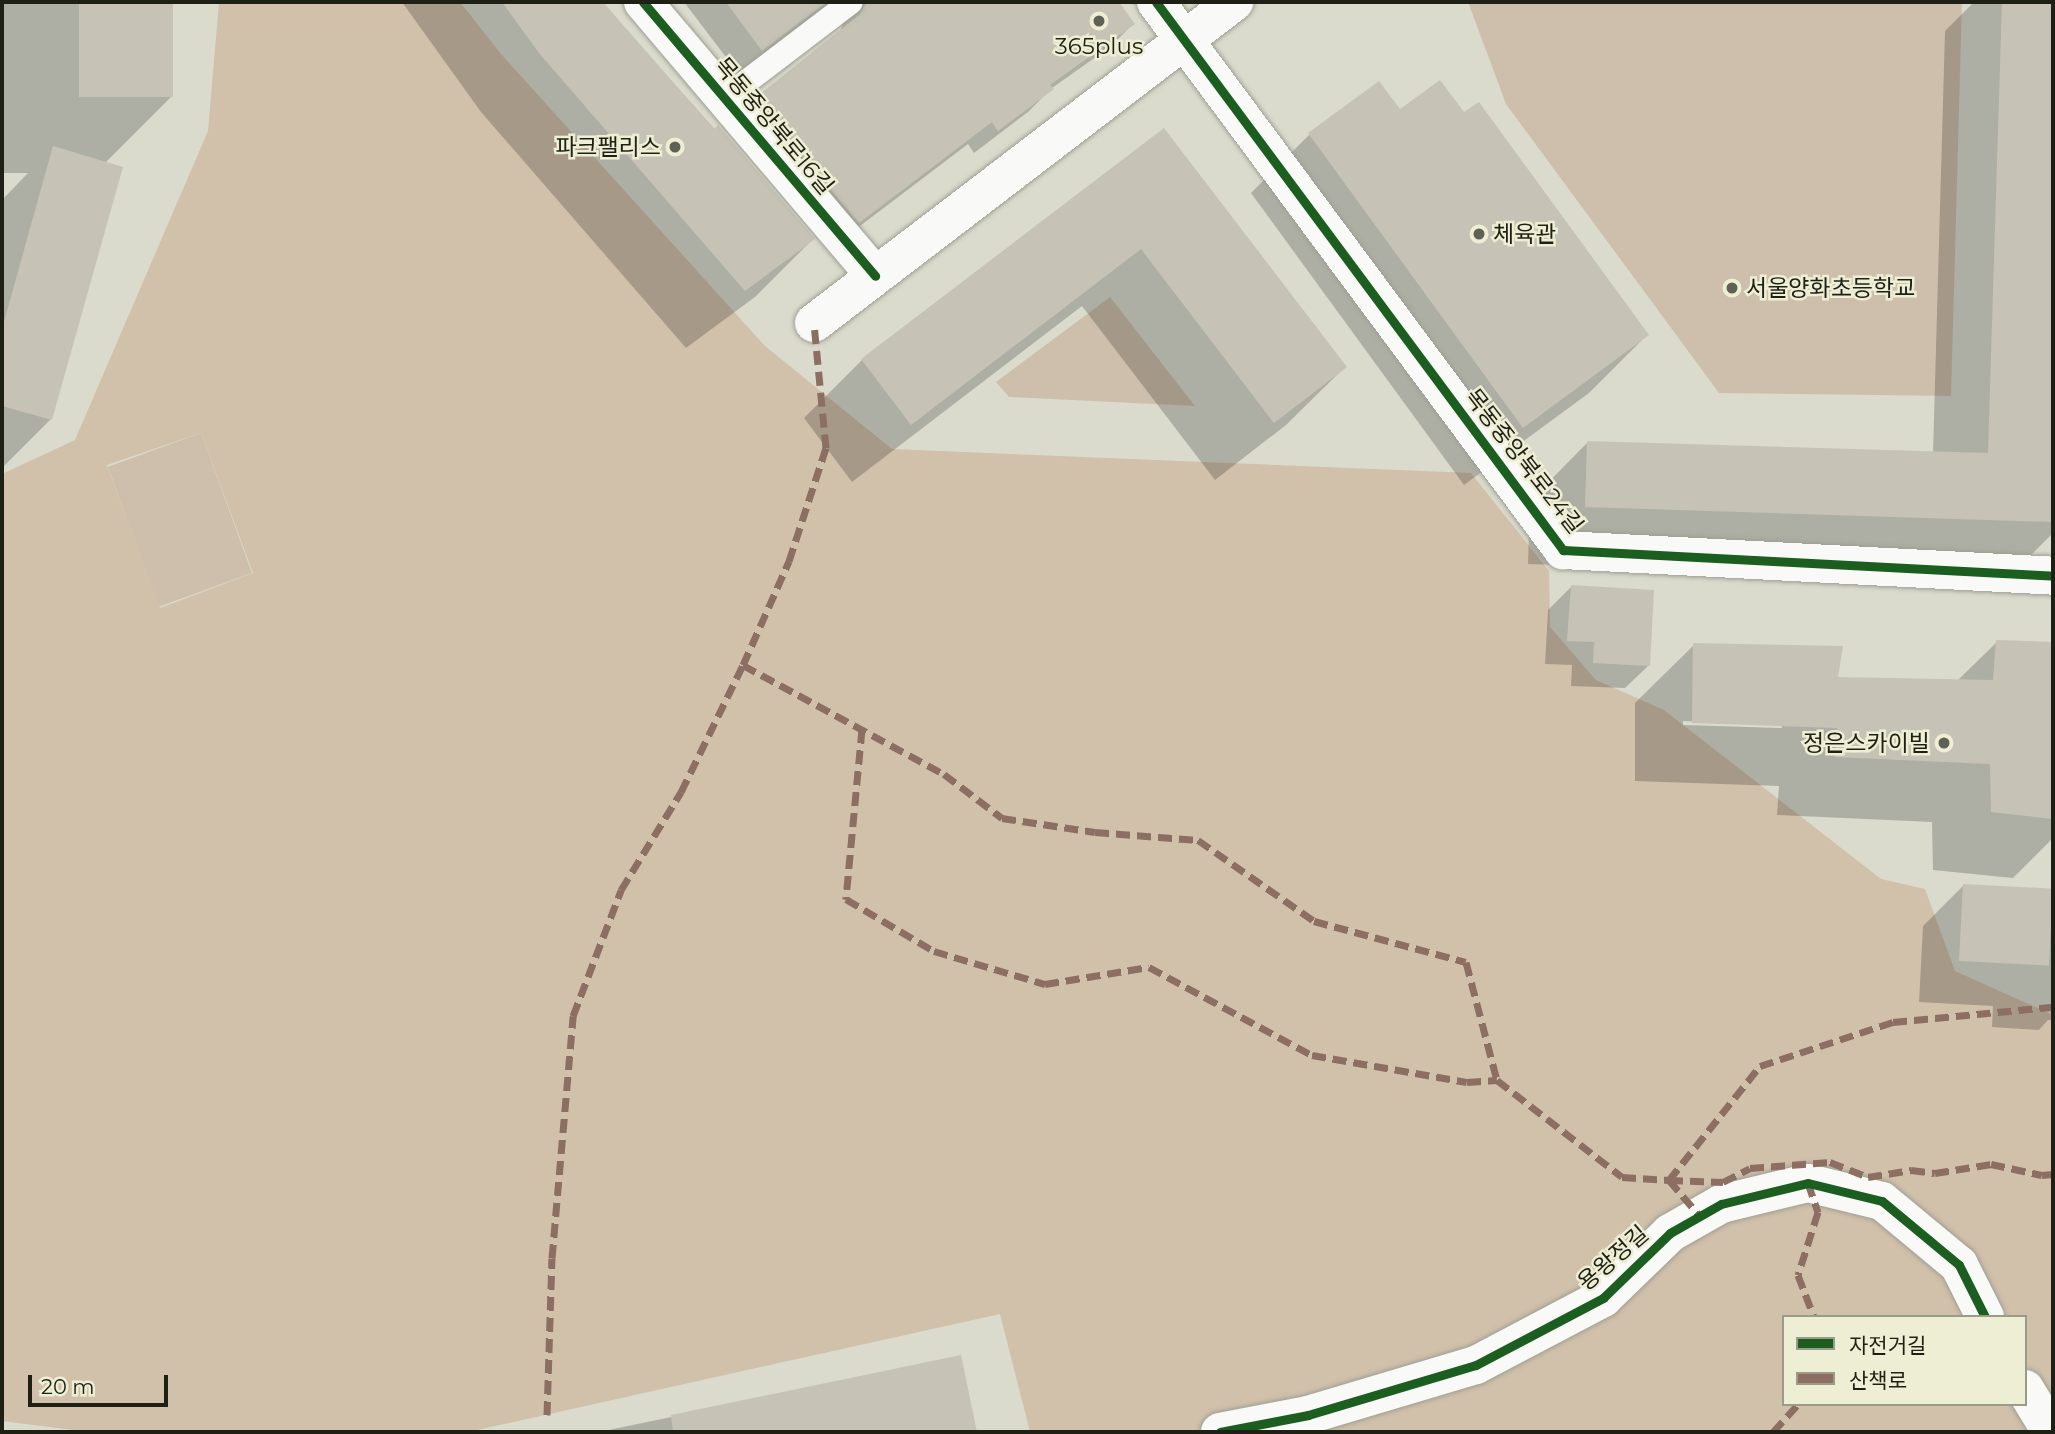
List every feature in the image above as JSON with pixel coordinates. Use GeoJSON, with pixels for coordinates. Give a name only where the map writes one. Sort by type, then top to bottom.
{"type":"FeatureCollection","features":[{"type":"Feature","properties":{"kind":"street","name":"목동중앙북로16길"},"geometry":{"type":"LineString","coordinates":[[643,2],[875,276]]}},
{"type":"Feature","properties":{"kind":"street"},"geometry":{"type":"LineString","coordinates":[[1156,2],[1184,40]]}},
{"type":"Feature","properties":{"kind":"street"},"geometry":{"type":"LineString","coordinates":[[814,323],[1234,2]]}},
{"type":"Feature","properties":{"kind":"street","name":"목동중앙북로24길"},"geometry":{"type":"LineString","coordinates":[[1184,40],[1563,550],[2053,576]]}},
{"type":"Feature","properties":{"kind":"street","name":"용왕정길"},"geometry":{"type":"LineString","coordinates":[[1220,1432],[1308,1415],[1476,1364],[1603,1298],[1670,1233],[1721,1204],[1808,1183],[1882,1201],[1959,1265],[1984,1315]]}},
{"type":"Feature","properties":{"kind":"street"},"geometry":{"type":"LineString","coordinates":[[2027,1392],[2051,1432]]}},
{"type":"Feature","properties":{"kind":"lane"},"geometry":{"type":"LineString","coordinates":[[725,98],[851,2]]}},
{"type":"Feature","properties":{"kind":"shaded area"},"geometry":{"type":"Polygon","coordinates":[[[219,2],[460,2],[501,54],[765,346],[892,449],[1471,473],[1549,571],[1550,627],[1596,680],[1664,710],[1881,879],[1925,889],[1955,971],[2053,1015],[2053,1432],[1030,1432],[1000,1314],[468,1432],[89,1432],[2,1421],[2,474],[75,440],[208,131],[219,2]],[[201,433],[107,465],[160,608],[253,573],[201,433]]]}},
{"type":"Feature","properties":{"kind":"shaded area"},"geometry":{"type":"Polygon","coordinates":[[[1468,2],[1962,2],[1951,396],[1719,393],[1506,104],[1468,2]]]}},
{"type":"Feature","properties":{"kind":"shaded area"},"geometry":{"type":"Polygon","coordinates":[[[1110,297],[1195,406],[1009,397],[996,382],[1110,297]]]}},
{"type":"Feature","properties":{"kind":"shaded area"},"geometry":{"type":"Polygon","coordinates":[[[201,433],[252,573],[159,607],[108,467],[201,433]]]}},
{"type":"Feature","properties":{"kind":"building"},"geometry":{"type":"Polygon","coordinates":[[[79,2],[173,2],[173,97],[79,97],[79,2]]]}},
{"type":"Feature","properties":{"kind":"building","name":"파크팰리스"},"geometry":{"type":"Polygon","coordinates":[[[502,2],[603,2],[714,129],[718,125],[815,239],[745,291],[539,53],[502,2]]]}},
{"type":"Feature","properties":{"kind":"building"},"geometry":{"type":"Polygon","coordinates":[[[726,2],[827,2],[762,51],[726,2]]]}},
{"type":"Feature","properties":{"kind":"building"},"geometry":{"type":"Polygon","coordinates":[[[866,2],[1119,2],[1135,24],[1050,85],[1054,89],[998,131],[992,122],[859,223],[754,99],[860,14],[866,2]]]}},
{"type":"Feature","properties":{"kind":"building"},"geometry":{"type":"Polygon","coordinates":[[[2002,2],[2053,2],[2053,522],[1585,507],[1587,441],[1988,453],[2002,2]]]}},
{"type":"Feature","properties":{"kind":"building","name":"체육관"},"geometry":{"type":"Polygon","coordinates":[[[1440,80],[1464,112],[1479,102],[1649,335],[1523,428],[1308,133],[1379,81],[1400,109],[1440,80]]]}},
{"type":"Feature","properties":{"kind":"building"},"geometry":{"type":"Polygon","coordinates":[[[1164,128],[1347,367],[1274,423],[1141,249],[911,425],[861,359],[1164,128]]]}},
{"type":"Feature","properties":{"kind":"building"},"geometry":{"type":"Polygon","coordinates":[[[53,146],[123,167],[52,420],[2,406],[2,329],[53,146]]]}},
{"type":"Feature","properties":{"kind":"building"},"geometry":{"type":"Polygon","coordinates":[[[1571,585],[1654,590],[1650,666],[1593,663],[1594,642],[1567,641],[1571,585]]]}},
{"type":"Feature","properties":{"kind":"building","name":"정은스카이빌"},"geometry":{"type":"Polygon","coordinates":[[[1996,640],[2053,642],[2053,819],[1991,812],[1990,764],[1835,757],[1837,728],[1692,723],[1693,643],[1843,646],[1838,677],[1993,680],[1996,640]]]}},
{"type":"Feature","properties":{"kind":"building"},"geometry":{"type":"Polygon","coordinates":[[[1963,884],[2053,889],[2049,966],[1959,961],[1963,884]]]}},
{"type":"Feature","properties":{"kind":"building"},"geometry":{"type":"Polygon","coordinates":[[[961,1355],[977,1432],[673,1432],[671,1415],[961,1355]]]}},
{"type":"Feature","properties":{"kind":"marked path"},"geometry":{"type":"LineString","coordinates":[[547,1415],[552,1258],[573,1016],[621,890],[681,792],[743,665],[789,561],[826,448],[814,323]]}},
{"type":"Feature","properties":{"kind":"marked path"},"geometry":{"type":"LineString","coordinates":[[743,665],[944,774],[1002,818],[1095,832],[1198,840],[1314,921],[1466,962],[1497,1080],[1622,1177],[1669,1180],[1700,1216]]}},
{"type":"Feature","properties":{"kind":"marked path"},"geometry":{"type":"LineString","coordinates":[[862,729],[846,899],[934,951],[1045,984],[1149,967],[1312,1055],[1467,1082],[1497,1080]]}},
{"type":"Feature","properties":{"kind":"marked path"},"geometry":{"type":"LineString","coordinates":[[1669,1180],[1760,1066],[1893,1022],[2053,1007]]}},
{"type":"Feature","properties":{"kind":"marked path"},"geometry":{"type":"LineString","coordinates":[[1669,1180],[1723,1182],[1750,1168],[1830,1162],[1868,1177],[1911,1170],[1935,1173],[1991,1164],[2042,1175],[2053,1174]]}},
{"type":"Feature","properties":{"kind":"marked path"},"geometry":{"type":"LineString","coordinates":[[1808,1183],[1818,1212],[1798,1275],[1813,1315]]}},
{"type":"Feature","properties":{"kind":"marked path"},"geometry":{"type":"LineString","coordinates":[[1773,1432],[1796,1406]]}},
{"type":"Feature","properties":{"kind":"cycle path"},"geometry":{"type":"LineString","coordinates":[[643,2],[875,276]]}},
{"type":"Feature","properties":{"kind":"cycle path"},"geometry":{"type":"LineString","coordinates":[[1156,2],[1563,550],[2053,576]]}},
{"type":"Feature","properties":{"kind":"cycle path"},"geometry":{"type":"LineString","coordinates":[[1220,1432],[1308,1415],[1476,1365],[1603,1298],[1670,1233],[1721,1204],[1808,1183],[1882,1201],[1959,1265],[1984,1315]]}},
{"type":"Feature","properties":{"kind":"place","name":"365plus"},"geometry":{"type":"Point","coordinates":[1099,21]}},
{"type":"Feature","properties":{"kind":"place","name":"파크팰리스"},"geometry":{"type":"Point","coordinates":[675,147]}},
{"type":"Feature","properties":{"kind":"place","name":"체육관"},"geometry":{"type":"Point","coordinates":[1479,234]}},
{"type":"Feature","properties":{"kind":"place","name":"서울양화초등학교"},"geometry":{"type":"Point","coordinates":[1732,288]}},
{"type":"Feature","properties":{"kind":"place","name":"정은스카이빌"},"geometry":{"type":"Point","coordinates":[1944,743]}}]}
